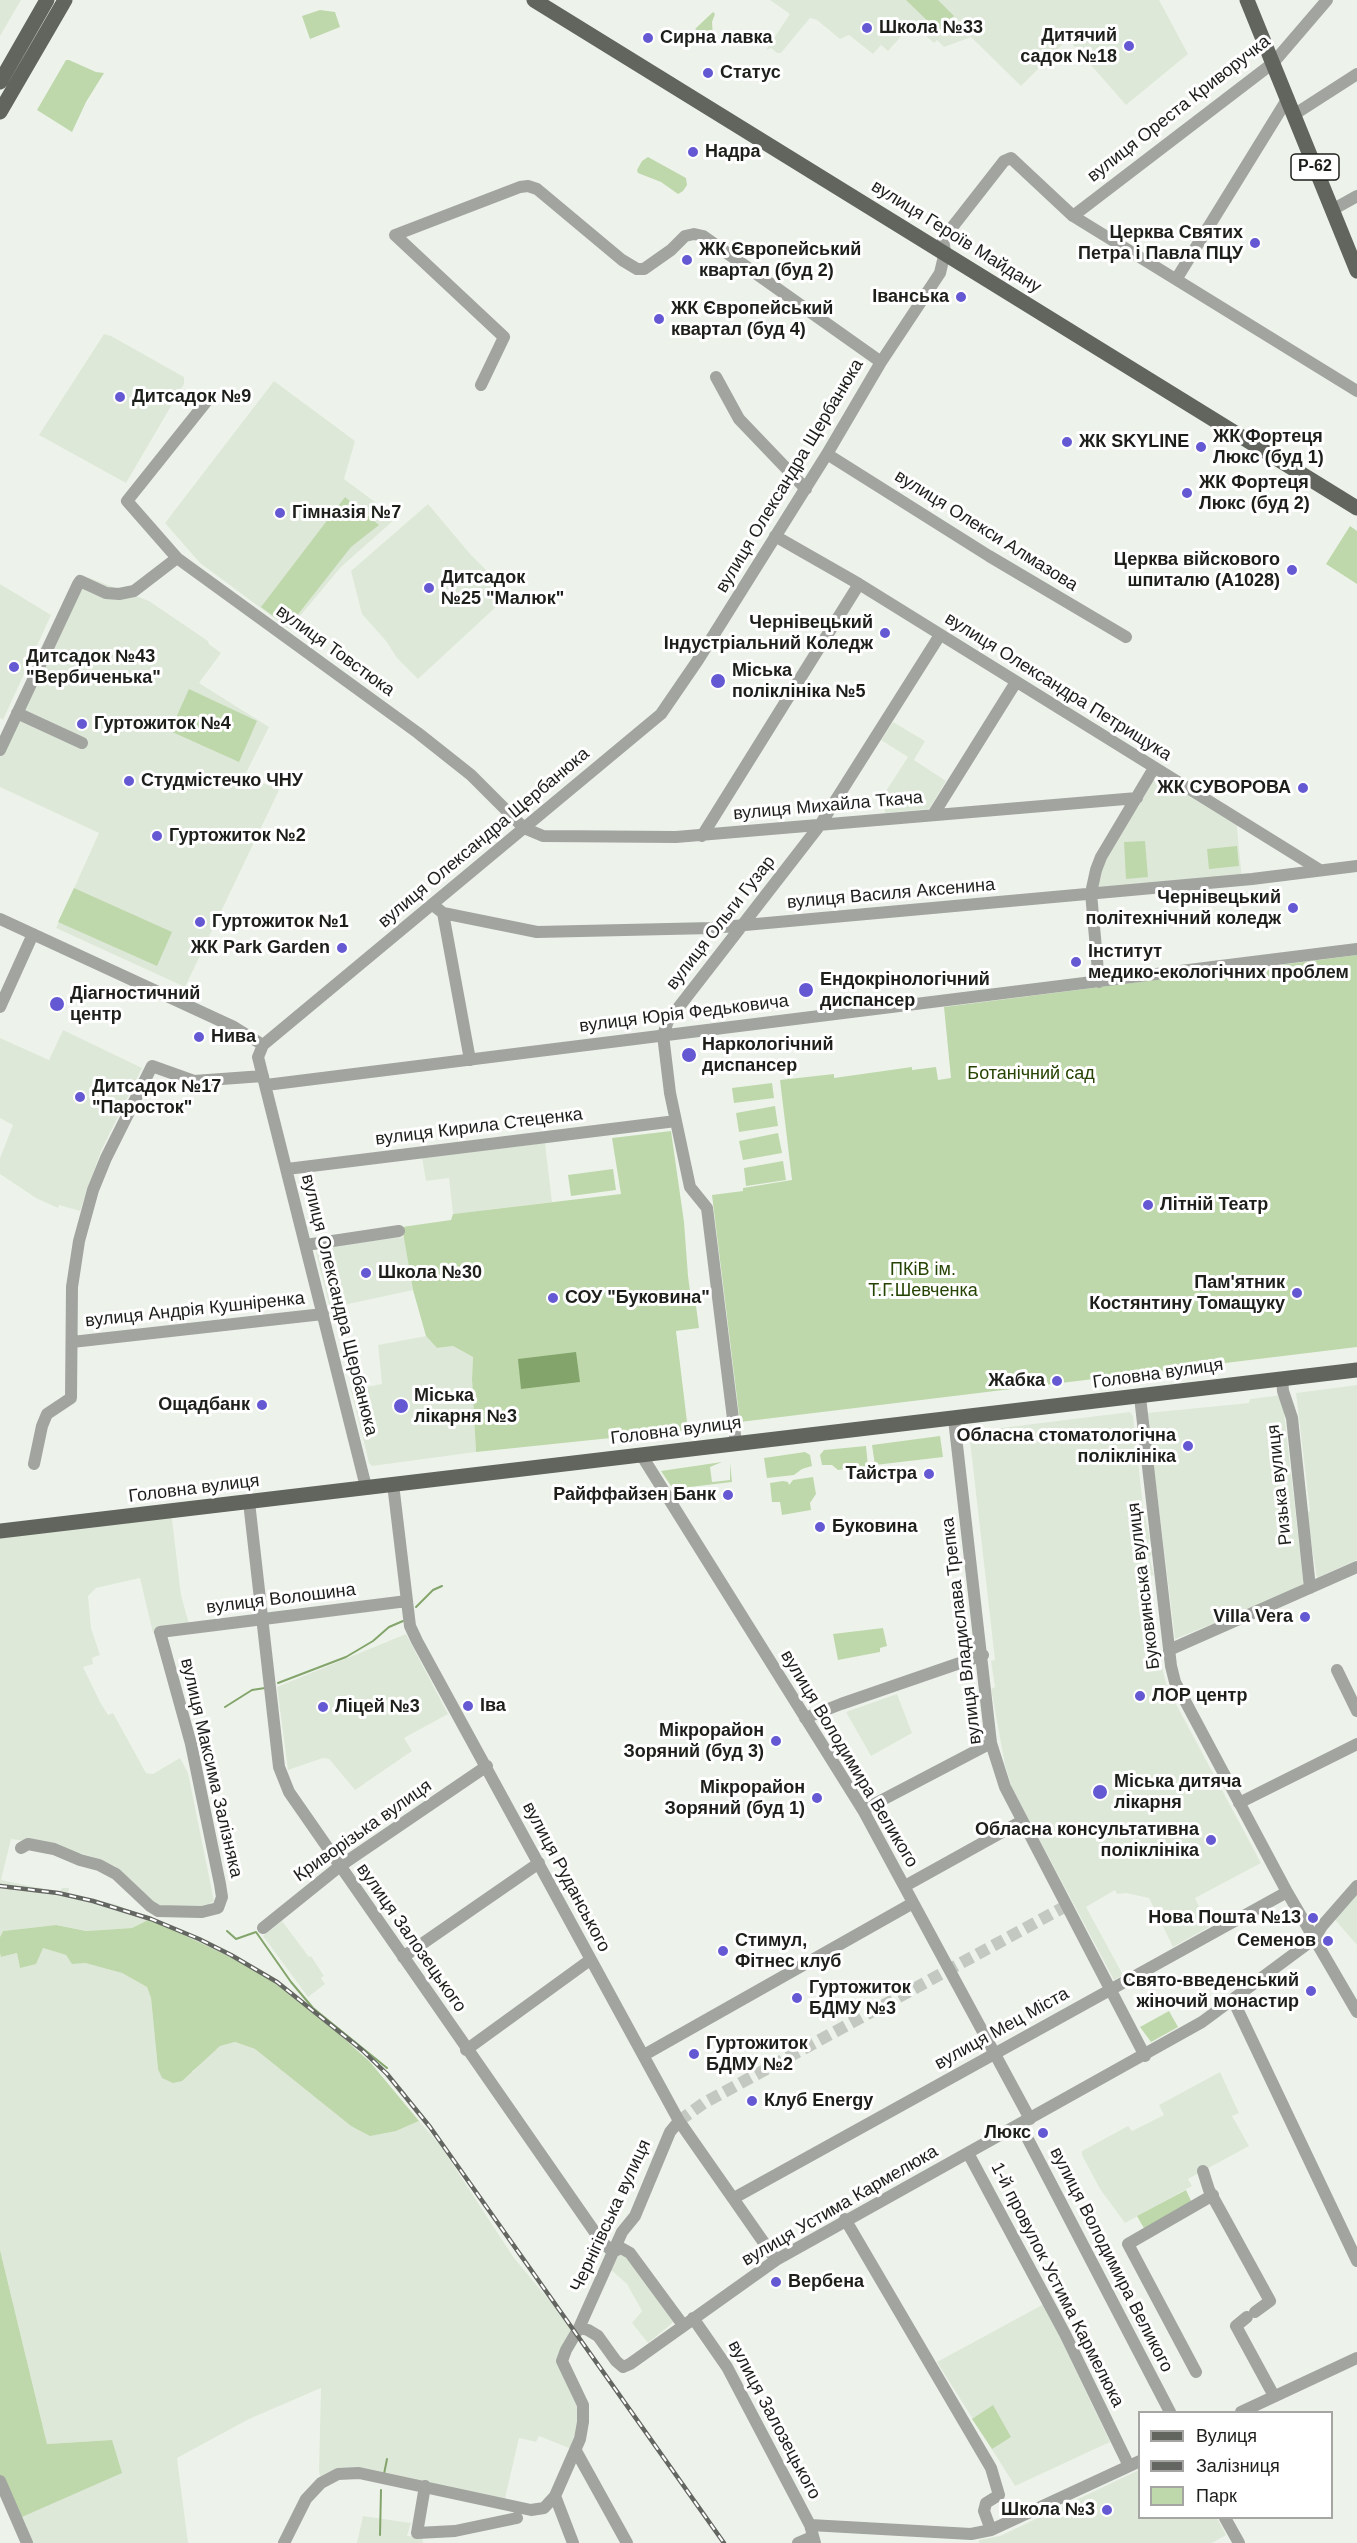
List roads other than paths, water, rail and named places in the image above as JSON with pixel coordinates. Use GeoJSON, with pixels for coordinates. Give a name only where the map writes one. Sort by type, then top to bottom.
{"type":"FeatureCollection","features":[{"type":"Feature","properties":{"kind":"main road"},"geometry":{"type":"LineString","coordinates":[[0,82],[47,0]]}},
{"type":"Feature","properties":{"kind":"main road"},"geometry":{"type":"LineString","coordinates":[[0,112],[65,0]]}},
{"type":"Feature","properties":{"kind":"main road","name":"Р-62"},"geometry":{"type":"LineString","coordinates":[[1247,0],[1357,271]]}},
{"type":"Feature","properties":{"kind":"main road","name":"вулиця Героїв Майдану"},"geometry":{"type":"LineString","coordinates":[[543,2],[1357,508]]}},
{"type":"Feature","properties":{"kind":"main road","name":"Головна вулиця"},"geometry":{"type":"LineString","coordinates":[[0,1531],[1357,1370]]}},
{"type":"Feature","properties":{"kind":"street","name":"вулиця Ореста Криворучка"},"geometry":{"type":"LineString","coordinates":[[1073,216],[1273,63],[1327,0]]}},
{"type":"Feature","properties":{"kind":"street"},"geometry":{"type":"LineString","coordinates":[[1294,114],[1357,74]]}},
{"type":"Feature","properties":{"kind":"street"},"geometry":{"type":"LineString","coordinates":[[1177,278],[1288,98]]}},
{"type":"Feature","properties":{"kind":"street","name":"вулиця Олександра Щербанюка"},"geometry":{"type":"LineString","coordinates":[[366,1487],[258,1057],[262,1045],[661,714],[676,695],[806,489],[881,362],[940,273],[945,252],[943,239],[1004,161],[1011,158],[1073,216]]}},
{"type":"Feature","properties":{"kind":"street"},"geometry":{"type":"LineString","coordinates":[[481,385],[504,337],[395,235],[520,187],[528,186],[537,189],[622,260],[637,269],[644,269],[671,250],[685,236],[694,234],[703,236],[881,362]]}},
{"type":"Feature","properties":{"kind":"street"},"geometry":{"type":"LineString","coordinates":[[1332,210],[1357,196]]}},
{"type":"Feature","properties":{"kind":"street"},"geometry":{"type":"LineString","coordinates":[[1073,216],[1357,391]]}},
{"type":"Feature","properties":{"kind":"street"},"geometry":{"type":"LineString","coordinates":[[716,377],[739,419],[806,489]]}},
{"type":"Feature","properties":{"kind":"street","name":"вулиця Товстюка"},"geometry":{"type":"LineString","coordinates":[[210,397],[127,501],[177,558],[413,729],[471,775],[524,828]]}},
{"type":"Feature","properties":{"kind":"street","name":"вулиця Олекси Алмазова"},"geometry":{"type":"LineString","coordinates":[[827,454],[989,556],[1125,637]]}},
{"type":"Feature","properties":{"kind":"street","name":"вулиця Олександра Петрищука"},"geometry":{"type":"LineString","coordinates":[[775,536],[859,584],[1320,870]]}},
{"type":"Feature","properties":{"kind":"street"},"geometry":{"type":"LineString","coordinates":[[0,750],[80,581],[106,593],[119,594],[134,591],[177,558]]}},
{"type":"Feature","properties":{"kind":"street"},"geometry":{"type":"LineString","coordinates":[[702,836],[859,584]]}},
{"type":"Feature","properties":{"kind":"street","name":"вулиця Ольги Гузар"},"geometry":{"type":"LineString","coordinates":[[663,1035],[668,1021],[820,825],[940,635]]}},
{"type":"Feature","properties":{"kind":"street"},"geometry":{"type":"LineString","coordinates":[[933,815],[1016,682]]}},
{"type":"Feature","properties":{"kind":"street"},"geometry":{"type":"LineString","coordinates":[[17,712],[82,743]]}},
{"type":"Feature","properties":{"kind":"street"},"geometry":{"type":"LineString","coordinates":[[1099,982],[1091,893],[1101,857],[1154,768]]}},
{"type":"Feature","properties":{"kind":"street","name":"вулиця Михайла Ткача"},"geometry":{"type":"LineString","coordinates":[[524,828],[543,836],[702,836],[1137,798]]}},
{"type":"Feature","properties":{"kind":"street","name":"вулиця Василя Аксенина"},"geometry":{"type":"LineString","coordinates":[[442,913],[537,932],[742,926],[1252,879],[1357,866]]}},
{"type":"Feature","properties":{"kind":"street"},"geometry":{"type":"LineString","coordinates":[[433,905],[442,913],[470,1060]]}},
{"type":"Feature","properties":{"kind":"street"},"geometry":{"type":"LineString","coordinates":[[0,919],[234,1027],[262,1045]]}},
{"type":"Feature","properties":{"kind":"street"},"geometry":{"type":"LineString","coordinates":[[0,1007],[33,934]]}},
{"type":"Feature","properties":{"kind":"street","name":"вулиця Юрія Федьковича"},"geometry":{"type":"LineString","coordinates":[[72,1342],[72,1287],[79,1241],[93,1190],[106,1158],[152,1066],[194,1081],[264,1081],[470,1060],[1357,949]]}},
{"type":"Feature","properties":{"kind":"street"},"geometry":{"type":"LineString","coordinates":[[663,1035],[676,1121],[690,1187],[707,1208],[736,1443]]}},
{"type":"Feature","properties":{"kind":"street","name":"вулиця Кирила Стеценка"},"geometry":{"type":"LineString","coordinates":[[287,1168],[676,1121]]}},
{"type":"Feature","properties":{"kind":"street"},"geometry":{"type":"LineString","coordinates":[[306,1245],[399,1231]]}},
{"type":"Feature","properties":{"kind":"street","name":"вулиця Андрія Кушніренка"},"geometry":{"type":"LineString","coordinates":[[72,1342],[323,1314]]}},
{"type":"Feature","properties":{"kind":"street"},"geometry":{"type":"LineString","coordinates":[[34,1464],[42,1426],[47,1414],[71,1398],[72,1342]]}},
{"type":"Feature","properties":{"kind":"street","name":"Ризька вулиця"},"geometry":{"type":"LineString","coordinates":[[1282,1379],[1283,1391],[1292,1418],[1310,1588]]}},
{"type":"Feature","properties":{"kind":"street","name":"Буковинська вулиця"},"geometry":{"type":"LineString","coordinates":[[1140,1397],[1169,1650],[1175,1682],[1287,1892],[1357,2012]]}},
{"type":"Feature","properties":{"kind":"street","name":"вулиця Владислава Трепка"},"geometry":{"type":"LineString","coordinates":[[954,1419],[983,1655],[991,1743],[1005,1787],[1145,2056]]}},
{"type":"Feature","properties":{"kind":"street","name":"вулиця Володимира Великого"},"geometry":{"type":"LineString","coordinates":[[642,1456],[863,1810],[905,1886],[995,2053],[1025,2122],[1170,2411]]}},
{"type":"Feature","properties":{"kind":"street","name":"вулиця Руданського"},"geometry":{"type":"LineString","coordinates":[[393,1484],[410,1626],[417,1641],[679,2121],[776,2260]]}},
{"type":"Feature","properties":{"kind":"street","name":"вулиця Залозецького"},"geometry":{"type":"LineString","coordinates":[[249,1502],[279,1767],[289,1792],[466,2050],[601,2241],[613,2252],[621,2248],[630,2253],[727,2367],[812,2535]]}},
{"type":"Feature","properties":{"kind":"street"},"geometry":{"type":"LineString","coordinates":[[1169,1650],[1357,1567]]}},
{"type":"Feature","properties":{"kind":"street","name":"вулиця Волошина"},"geometry":{"type":"LineString","coordinates":[[160,1632],[407,1600]]}},
{"type":"Feature","properties":{"kind":"street","name":"вулиця Максима Залізняка"},"geometry":{"type":"LineString","coordinates":[[21,1848],[28,1844],[54,1849],[99,1865],[116,1874],[158,1911],[211,1911],[221,1904],[220,1884],[191,1744],[160,1632]]}},
{"type":"Feature","properties":{"kind":"street"},"geometry":{"type":"LineString","coordinates":[[805,1718],[983,1655]]}},
{"type":"Feature","properties":{"kind":"street"},"geometry":{"type":"LineString","coordinates":[[1337,1670],[1357,1711]]}},
{"type":"Feature","properties":{"kind":"street"},"geometry":{"type":"LineString","coordinates":[[863,1810],[991,1743]]}},
{"type":"Feature","properties":{"kind":"street"},"geometry":{"type":"LineString","coordinates":[[1239,1803],[1357,1744]]}},
{"type":"Feature","properties":{"kind":"street","name":"Криворізька вулиця"},"geometry":{"type":"LineString","coordinates":[[263,1928],[340,1866],[487,1766]]}},
{"type":"Feature","properties":{"kind":"street"},"geometry":{"type":"LineString","coordinates":[[905,1886],[1022,1821]]}},
{"type":"Feature","properties":{"kind":"street"},"geometry":{"type":"LineString","coordinates":[[403,1957],[539,1863]]}},
{"type":"Feature","properties":{"kind":"street","name":"вулиця Устима Кармелюка"},"geometry":{"type":"LineString","coordinates":[[579,2328],[598,2336],[623,2367],[630,2364],[776,2260],[1145,2056],[1233,2000],[1314,1939],[1322,1926],[1357,1886]]}},
{"type":"Feature","properties":{"kind":"street","name":"вулиця Мец Міста"},"geometry":{"type":"LineString","coordinates":[[734,2198],[1287,1892]]}},
{"type":"Feature","properties":{"kind":"street"},"geometry":{"type":"LineString","coordinates":[[644,2055],[913,1903]]}},
{"type":"Feature","properties":{"kind":"street"},"geometry":{"type":"LineString","coordinates":[[466,2050],[590,1960]]}},
{"type":"Feature","properties":{"kind":"street"},"geometry":{"type":"LineString","coordinates":[[1233,2000],[1357,2261]]}},
{"type":"Feature","properties":{"kind":"street","name":"Чернігівська вулиця"},"geometry":{"type":"LineString","coordinates":[[579,2328],[626,2225],[635,2216],[670,2132],[679,2121]]}},
{"type":"Feature","properties":{"kind":"street","name":"1-й провулок Устима Кармелюка"},"geometry":{"type":"LineString","coordinates":[[968,2153],[1134,2464]]}},
{"type":"Feature","properties":{"kind":"street"},"geometry":{"type":"LineString","coordinates":[[1203,2171],[1213,2195],[1270,2301],[1236,2326],[1275,2396]]}},
{"type":"Feature","properties":{"kind":"street"},"geometry":{"type":"LineString","coordinates":[[1196,2373],[1128,2244],[1213,2195]]}},
{"type":"Feature","properties":{"kind":"street"},"geometry":{"type":"LineString","coordinates":[[845,2220],[991,2468],[999,2495],[986,2503],[984,2511],[991,2530]]}},
{"type":"Feature","properties":{"kind":"street"},"geometry":{"type":"LineString","coordinates":[[284,2543],[306,2499],[321,2482],[338,2474],[359,2474],[425,2486],[531,2510],[543,2508],[555,2496],[576,2451],[583,2422],[583,2405],[562,2361],[579,2328]]}},
{"type":"Feature","properties":{"kind":"street"},"geometry":{"type":"LineString","coordinates":[[1243,2411],[1357,2358]]}},
{"type":"Feature","properties":{"kind":"street"},"geometry":{"type":"LineString","coordinates":[[576,2451],[627,2543]]}},
{"type":"Feature","properties":{"kind":"street"},"geometry":{"type":"LineString","coordinates":[[798,2543],[812,2535],[971,2534],[991,2530],[1134,2464]]}},
{"type":"Feature","properties":{"kind":"street"},"geometry":{"type":"LineString","coordinates":[[0,2481],[27,2543]]}},
{"type":"Feature","properties":{"kind":"street"},"geometry":{"type":"LineString","coordinates":[[425,2486],[417,2533],[455,2531],[517,2518]]}},
{"type":"Feature","properties":{"kind":"street"},"geometry":{"type":"LineString","coordinates":[[555,2496],[573,2543]]}},
{"type":"Feature","properties":{"kind":"street"},"geometry":{"type":"LineString","coordinates":[[1226,2519],[1239,2543]]}},
{"type":"Feature","properties":{"kind":"waterway"},"geometry":{"type":"LineString","coordinates":[[416,1607],[433,1590],[442,1586]]}},
{"type":"Feature","properties":{"kind":"waterway"},"geometry":{"type":"LineString","coordinates":[[278,1683],[346,1657],[373,1641],[389,1627],[403,1621]]}},
{"type":"Feature","properties":{"kind":"waterway"},"geometry":{"type":"LineString","coordinates":[[225,1707],[252,1690],[265,1688]]}},
{"type":"Feature","properties":{"kind":"waterway"},"geometry":{"type":"LineString","coordinates":[[227,1931],[236,1939],[256,1932],[291,1982],[313,2008],[387,2068]]}},
{"type":"Feature","properties":{"kind":"waterway"},"geometry":{"type":"LineString","coordinates":[[384,2474],[387,2459]]}},
{"type":"Feature","properties":{"kind":"waterway"},"geometry":{"type":"LineString","coordinates":[[380,2535],[381,2490]]}},
{"type":"Feature","properties":{"kind":"tunnel"},"geometry":{"type":"LineString","coordinates":[[679,2121],[704,2103],[1066,1906]]}},
{"type":"Feature","properties":{"kind":"railway"},"geometry":{"type":"LineString","coordinates":[[0,1886],[58,1893],[93,1901],[151,1919],[199,1939],[277,1982],[362,2050],[387,2074],[430,2127],[724,2543]]}},
{"type":"Feature","properties":{"kind":"place","name":"Школа №33"},"geometry":{"type":"Point","coordinates":[867,28]}},
{"type":"Feature","properties":{"kind":"place","name":"Сирна лавка"},"geometry":{"type":"Point","coordinates":[648,38]}},
{"type":"Feature","properties":{"kind":"place","name":"Дитячий садок №18"},"geometry":{"type":"Point","coordinates":[1129,46]}},
{"type":"Feature","properties":{"kind":"place","name":"Статус"},"geometry":{"type":"Point","coordinates":[708,73]}},
{"type":"Feature","properties":{"kind":"place","name":"Надра"},"geometry":{"type":"Point","coordinates":[693,152]}},
{"type":"Feature","properties":{"kind":"place","name":"Церква Святих Петра і Павла ПЦУ"},"geometry":{"type":"Point","coordinates":[1255,243]}},
{"type":"Feature","properties":{"kind":"place","name":"ЖК Європейський квартал (буд 2)"},"geometry":{"type":"Point","coordinates":[687,260]}},
{"type":"Feature","properties":{"kind":"place","name":"Іванська"},"geometry":{"type":"Point","coordinates":[961,297]}},
{"type":"Feature","properties":{"kind":"place","name":"ЖК Європейський квартал (буд 4)"},"geometry":{"type":"Point","coordinates":[659,319]}},
{"type":"Feature","properties":{"kind":"place","name":"Дитсадок №9"},"geometry":{"type":"Point","coordinates":[120,397]}},
{"type":"Feature","properties":{"kind":"place","name":"ЖК SKYLINE"},"geometry":{"type":"Point","coordinates":[1067,442]}},
{"type":"Feature","properties":{"kind":"place","name":"ЖК Фортеця Люкс (буд 1)"},"geometry":{"type":"Point","coordinates":[1201,447]}},
{"type":"Feature","properties":{"kind":"place","name":"ЖК Фортеця Люкс (буд 2)"},"geometry":{"type":"Point","coordinates":[1187,493]}},
{"type":"Feature","properties":{"kind":"place","name":"Гімназія №7"},"geometry":{"type":"Point","coordinates":[280,513]}},
{"type":"Feature","properties":{"kind":"place","name":"Церква війскового шпиталю (А1028)"},"geometry":{"type":"Point","coordinates":[1292,570]}},
{"type":"Feature","properties":{"kind":"place","name":"Дитсадок №25 \"Малюк\""},"geometry":{"type":"Point","coordinates":[429,588]}},
{"type":"Feature","properties":{"kind":"place","name":"Чернівецький Індустріальний Коледж"},"geometry":{"type":"Point","coordinates":[885,633]}},
{"type":"Feature","properties":{"kind":"place","name":"Дитсадок №43 \"Вербиченька\""},"geometry":{"type":"Point","coordinates":[14,667]}},
{"type":"Feature","properties":{"kind":"place","name":"Міська поліклініка №5"},"geometry":{"type":"Point","coordinates":[718,681]}},
{"type":"Feature","properties":{"kind":"place","name":"Гуртожиток №4"},"geometry":{"type":"Point","coordinates":[82,724]}},
{"type":"Feature","properties":{"kind":"place","name":"Студмістечко ЧНУ"},"geometry":{"type":"Point","coordinates":[129,781]}},
{"type":"Feature","properties":{"kind":"place","name":"ЖК СУВОРОВА"},"geometry":{"type":"Point","coordinates":[1303,788]}},
{"type":"Feature","properties":{"kind":"place","name":"Гуртожиток №2"},"geometry":{"type":"Point","coordinates":[157,836]}},
{"type":"Feature","properties":{"kind":"place","name":"Чернівецький політехнічний коледж"},"geometry":{"type":"Point","coordinates":[1293,908]}},
{"type":"Feature","properties":{"kind":"place","name":"Гуртожиток №1"},"geometry":{"type":"Point","coordinates":[200,922]}},
{"type":"Feature","properties":{"kind":"place","name":"ЖК Park Garden"},"geometry":{"type":"Point","coordinates":[342,948]}},
{"type":"Feature","properties":{"kind":"place","name":"Інститут медико-екологічних проблем"},"geometry":{"type":"Point","coordinates":[1076,962]}},
{"type":"Feature","properties":{"kind":"place","name":"Ендокрінологічний диспансер"},"geometry":{"type":"Point","coordinates":[806,990]}},
{"type":"Feature","properties":{"kind":"place","name":"Діагностичний центр"},"geometry":{"type":"Point","coordinates":[57,1004]}},
{"type":"Feature","properties":{"kind":"place","name":"Нива"},"geometry":{"type":"Point","coordinates":[199,1037]}},
{"type":"Feature","properties":{"kind":"place","name":"Наркологічний диспансер"},"geometry":{"type":"Point","coordinates":[689,1055]}},
{"type":"Feature","properties":{"kind":"place","name":"Дитсадок №17 \"Паросток\""},"geometry":{"type":"Point","coordinates":[80,1097]}},
{"type":"Feature","properties":{"kind":"place","name":"Літній Театр"},"geometry":{"type":"Point","coordinates":[1148,1205]}},
{"type":"Feature","properties":{"kind":"place","name":"Школа №30"},"geometry":{"type":"Point","coordinates":[366,1273]}},
{"type":"Feature","properties":{"kind":"place","name":"Пам'ятник Костянтину Томащуку"},"geometry":{"type":"Point","coordinates":[1297,1293]}},
{"type":"Feature","properties":{"kind":"place","name":"СОУ \"Буковина\""},"geometry":{"type":"Point","coordinates":[553,1298]}},
{"type":"Feature","properties":{"kind":"place","name":"Жабка"},"geometry":{"type":"Point","coordinates":[1057,1381]}},
{"type":"Feature","properties":{"kind":"place","name":"Ощадбанк"},"geometry":{"type":"Point","coordinates":[262,1405]}},
{"type":"Feature","properties":{"kind":"place","name":"Міська лікарня №3"},"geometry":{"type":"Point","coordinates":[401,1406]}},
{"type":"Feature","properties":{"kind":"place","name":"Обласна стоматологічна поліклініка"},"geometry":{"type":"Point","coordinates":[1188,1446]}},
{"type":"Feature","properties":{"kind":"place","name":"Тайстра"},"geometry":{"type":"Point","coordinates":[929,1474]}},
{"type":"Feature","properties":{"kind":"place","name":"Райффайзен Банк"},"geometry":{"type":"Point","coordinates":[728,1495]}},
{"type":"Feature","properties":{"kind":"place","name":"Буковина"},"geometry":{"type":"Point","coordinates":[820,1527]}},
{"type":"Feature","properties":{"kind":"place","name":"Villa Vera"},"geometry":{"type":"Point","coordinates":[1305,1617]}},
{"type":"Feature","properties":{"kind":"place","name":"ЛОР центр"},"geometry":{"type":"Point","coordinates":[1140,1696]}},
{"type":"Feature","properties":{"kind":"place","name":"Іва"},"geometry":{"type":"Point","coordinates":[468,1706]}},
{"type":"Feature","properties":{"kind":"place","name":"Ліцей №3"},"geometry":{"type":"Point","coordinates":[323,1707]}},
{"type":"Feature","properties":{"kind":"place","name":"Мікрорайон Зоряний (буд 3)"},"geometry":{"type":"Point","coordinates":[776,1741]}},
{"type":"Feature","properties":{"kind":"place","name":"Міська дитяча лікарня"},"geometry":{"type":"Point","coordinates":[1100,1792]}},
{"type":"Feature","properties":{"kind":"place","name":"Мікрорайон Зоряний (буд 1)"},"geometry":{"type":"Point","coordinates":[817,1798]}},
{"type":"Feature","properties":{"kind":"place","name":"Обласна консультативна поліклініка"},"geometry":{"type":"Point","coordinates":[1211,1840]}},
{"type":"Feature","properties":{"kind":"place","name":"Нова Пошта №13"},"geometry":{"type":"Point","coordinates":[1313,1918]}},
{"type":"Feature","properties":{"kind":"place","name":"Семенов"},"geometry":{"type":"Point","coordinates":[1328,1941]}},
{"type":"Feature","properties":{"kind":"place","name":"Стимул, Фітнес клуб"},"geometry":{"type":"Point","coordinates":[723,1951]}},
{"type":"Feature","properties":{"kind":"place","name":"Свято-введенський жіночий монастир"},"geometry":{"type":"Point","coordinates":[1311,1991]}},
{"type":"Feature","properties":{"kind":"place","name":"Гуртожиток БДМУ №3"},"geometry":{"type":"Point","coordinates":[797,1998]}},
{"type":"Feature","properties":{"kind":"place","name":"Гуртожиток БДМУ №2"},"geometry":{"type":"Point","coordinates":[694,2054]}},
{"type":"Feature","properties":{"kind":"place","name":"Клуб Energy"},"geometry":{"type":"Point","coordinates":[752,2101]}},
{"type":"Feature","properties":{"kind":"place","name":"Люкс"},"geometry":{"type":"Point","coordinates":[1043,2133]}},
{"type":"Feature","properties":{"kind":"place","name":"Вербена"},"geometry":{"type":"Point","coordinates":[776,2282]}},
{"type":"Feature","properties":{"kind":"place","name":"Школа №3"},"geometry":{"type":"Point","coordinates":[1107,2510]}},
{"type":"Feature","properties":{"kind":"park label","name":"Ботанічний сад"},"geometry":{"type":"Point","coordinates":[1031,1074]}},
{"type":"Feature","properties":{"kind":"park label","name":"ПКіВ ім. Т.Г.Шевченка"},"geometry":{"type":"Point","coordinates":[923,1280]}}]}
